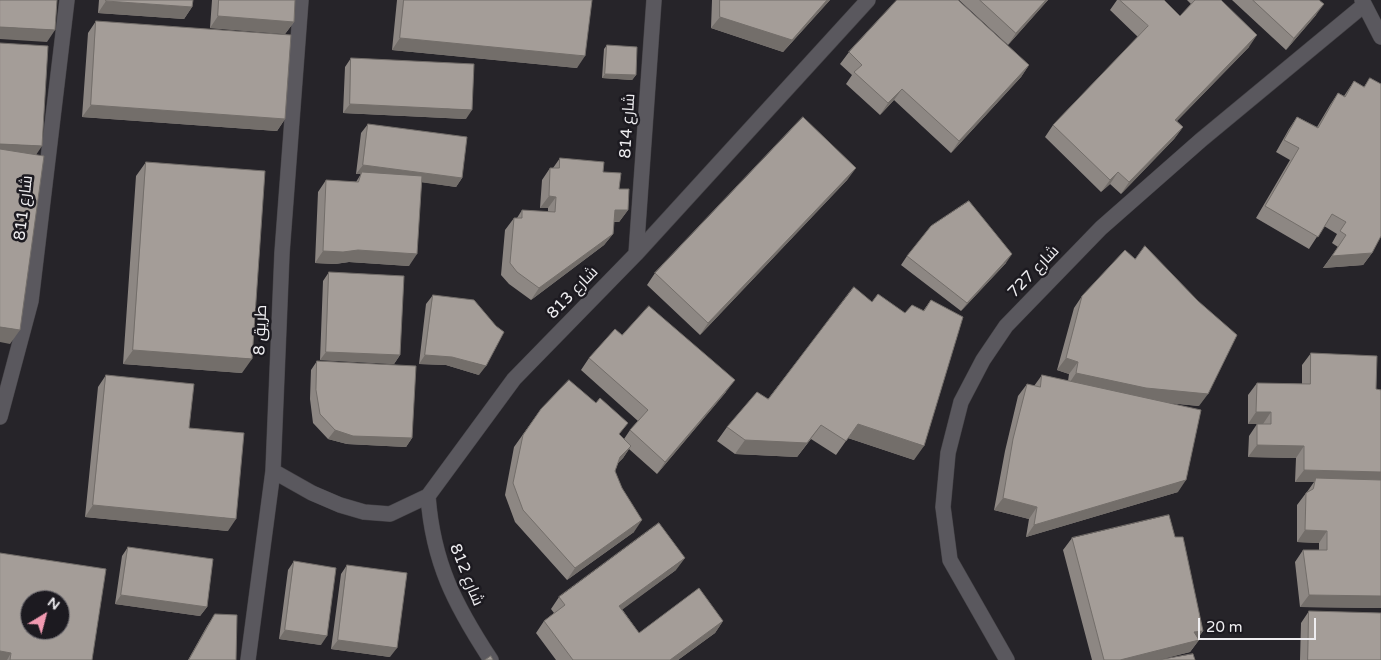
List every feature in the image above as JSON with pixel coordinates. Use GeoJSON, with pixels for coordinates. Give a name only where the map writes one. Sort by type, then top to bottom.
{"type":"FeatureCollection","features":[{"type":"Feature","properties":{"kind":"street","name":"شارع 811"},"geometry":{"type":"LineString","coordinates":[[0,417],[31,301],[67,0]]}},
{"type":"Feature","properties":{"kind":"street","name":"طريق 8"},"geometry":{"type":"LineString","coordinates":[[248,660],[273,471],[282,253],[301,0]]}},
{"type":"Feature","properties":{"kind":"street","name":"شارع 814"},"geometry":{"type":"LineString","coordinates":[[636,254],[654,0]]}},
{"type":"Feature","properties":{"kind":"street","name":"شارع 813"},"geometry":{"type":"LineString","coordinates":[[273,471],[312,493],[340,505],[364,512],[390,514],[428,496],[514,379],[636,254],[868,0]]}},
{"type":"Feature","properties":{"kind":"street"},"geometry":{"type":"LineString","coordinates":[[1363,3],[1381,37]]}},
{"type":"Feature","properties":{"kind":"street","name":"شارع 727"},"geometry":{"type":"LineString","coordinates":[[1007,660],[950,560],[943,507],[948,453],[961,402],[983,360],[1006,326],[1101,228],[1200,140],[1363,3]]}},
{"type":"Feature","properties":{"kind":"street","name":"شارع 812"},"geometry":{"type":"LineString","coordinates":[[428,496],[430,524],[446,579],[466,622],[491,660]]}},
{"type":"Feature","properties":{"kind":"building"},"geometry":{"type":"Polygon","coordinates":[[[0,0],[57,0],[55,30],[0,27],[0,0]]]}},
{"type":"Feature","properties":{"kind":"building"},"geometry":{"type":"Polygon","coordinates":[[[106,0],[193,0],[192,7],[106,0]]]}},
{"type":"Feature","properties":{"kind":"building"},"geometry":{"type":"Polygon","coordinates":[[[219,0],[295,0],[294,22],[218,16],[219,0]]]}},
{"type":"Feature","properties":{"kind":"building"},"geometry":{"type":"Polygon","coordinates":[[[404,0],[592,0],[585,56],[400,38],[404,0]]]}},
{"type":"Feature","properties":{"kind":"building"},"geometry":{"type":"Polygon","coordinates":[[[720,0],[827,0],[792,40],[720,17],[720,0]]]}},
{"type":"Feature","properties":{"kind":"building"},"geometry":{"type":"Polygon","coordinates":[[[897,0],[958,0],[1029,65],[959,141],[902,89],[888,103],[854,72],[862,65],[849,52],[897,0]]]}},
{"type":"Feature","properties":{"kind":"building"},"geometry":{"type":"Polygon","coordinates":[[[980,0],[1046,0],[1016,33],[980,0]]]}},
{"type":"Feature","properties":{"kind":"building"},"geometry":{"type":"Polygon","coordinates":[[[1120,0],[1164,0],[1180,16],[1195,0],[1221,0],[1257,35],[1175,120],[1183,127],[1129,182],[1118,172],[1110,180],[1053,125],[1148,26],[1120,0]]]}},
{"type":"Feature","properties":{"kind":"building"},"geometry":{"type":"Polygon","coordinates":[[[1253,0],[1319,0],[1324,4],[1294,38],[1253,0]]]}},
{"type":"Feature","properties":{"kind":"building"},"geometry":{"type":"Polygon","coordinates":[[[96,21],[291,35],[285,119],[91,105],[96,21]]]}},
{"type":"Feature","properties":{"kind":"building"},"geometry":{"type":"Polygon","coordinates":[[[0,43],[48,46],[42,146],[0,144],[0,43]]]}},
{"type":"Feature","properties":{"kind":"building"},"geometry":{"type":"Polygon","coordinates":[[[607,45],[637,47],[636,75],[605,74],[607,45]]]}},
{"type":"Feature","properties":{"kind":"building"},"geometry":{"type":"Polygon","coordinates":[[[351,58],[474,64],[472,110],[350,104],[351,58]]]}},
{"type":"Feature","properties":{"kind":"building"},"geometry":{"type":"Polygon","coordinates":[[[1370,78],[1381,84],[1381,236],[1372,253],[1332,256],[1346,235],[1340,231],[1346,222],[1332,214],[1318,237],[1265,206],[1299,148],[1284,140],[1297,117],[1318,128],[1338,93],[1345,97],[1354,81],[1364,87],[1370,78]]]}},
{"type":"Feature","properties":{"kind":"building"},"geometry":{"type":"Polygon","coordinates":[[[803,117],[856,168],[708,323],[655,273],[803,117]]]}},
{"type":"Feature","properties":{"kind":"building"},"geometry":{"type":"Polygon","coordinates":[[[368,124],[467,137],[462,178],[363,165],[368,124]]]}},
{"type":"Feature","properties":{"kind":"building"},"geometry":{"type":"Polygon","coordinates":[[[0,149],[44,156],[20,330],[0,327],[0,149]]]}},
{"type":"Feature","properties":{"kind":"building"},"geometry":{"type":"Polygon","coordinates":[[[560,158],[604,162],[603,172],[621,173],[619,189],[629,189],[628,210],[615,210],[613,234],[539,288],[517,272],[510,263],[514,218],[522,218],[522,210],[555,212],[556,197],[549,196],[550,168],[559,168],[560,158]]]}},
{"type":"Feature","properties":{"kind":"building"},"geometry":{"type":"Polygon","coordinates":[[[146,162],[265,171],[252,359],[133,350],[146,162]]]}},
{"type":"Feature","properties":{"kind":"building"},"geometry":{"type":"Polygon","coordinates":[[[362,172],[422,176],[417,254],[358,250],[343,252],[323,251],[326,180],[358,182],[362,172]]]}},
{"type":"Feature","properties":{"kind":"building"},"geometry":{"type":"Polygon","coordinates":[[[969,201],[1012,254],[967,303],[907,256],[931,226],[969,201]]]}},
{"type":"Feature","properties":{"kind":"building"},"geometry":{"type":"Polygon","coordinates":[[[1145,246],[1198,301],[1237,335],[1208,394],[1146,388],[1076,373],[1078,362],[1066,358],[1082,296],[1125,250],[1135,259],[1145,246]]]}},
{"type":"Feature","properties":{"kind":"building"},"geometry":{"type":"Polygon","coordinates":[[[329,272],[404,276],[400,355],[326,352],[329,272]]]}},
{"type":"Feature","properties":{"kind":"building"},"geometry":{"type":"Polygon","coordinates":[[[854,287],[872,302],[878,294],[905,313],[912,305],[924,311],[931,300],[963,317],[924,446],[858,424],[846,441],[821,425],[807,443],[745,440],[727,427],[757,392],[768,399],[854,287]]]}},
{"type":"Feature","properties":{"kind":"building"},"geometry":{"type":"Polygon","coordinates":[[[433,295],[474,300],[496,326],[504,332],[486,366],[452,357],[425,355],[433,295]]]}},
{"type":"Feature","properties":{"kind":"building"},"geometry":{"type":"Polygon","coordinates":[[[649,306],[735,380],[665,462],[630,430],[648,410],[589,358],[615,329],[622,335],[649,306]]]}},
{"type":"Feature","properties":{"kind":"building"},"geometry":{"type":"Polygon","coordinates":[[[1311,353],[1377,356],[1376,389],[1381,390],[1381,472],[1304,470],[1304,446],[1257,445],[1257,424],[1271,424],[1271,412],[1256,412],[1257,383],[1310,384],[1311,353]]]}},
{"type":"Feature","properties":{"kind":"building"},"geometry":{"type":"Polygon","coordinates":[[[317,361],[416,366],[412,438],[353,436],[335,430],[320,414],[316,390],[317,361]]]}},
{"type":"Feature","properties":{"kind":"building"},"geometry":{"type":"Polygon","coordinates":[[[106,375],[194,384],[189,428],[244,433],[236,519],[93,505],[106,375]]]}},
{"type":"Feature","properties":{"kind":"building"},"geometry":{"type":"Polygon","coordinates":[[[1042,375],[1201,410],[1186,480],[1034,525],[1037,507],[1003,498],[1013,439],[1027,384],[1040,387],[1042,375]]]}},
{"type":"Feature","properties":{"kind":"building"},"geometry":{"type":"Polygon","coordinates":[[[569,380],[596,403],[600,398],[628,423],[619,434],[631,446],[620,457],[615,471],[622,488],[642,520],[575,568],[523,510],[513,483],[523,435],[541,409],[569,380]]]}},
{"type":"Feature","properties":{"kind":"building"},"geometry":{"type":"Polygon","coordinates":[[[1316,478],[1381,480],[1381,596],[1309,595],[1303,550],[1327,550],[1327,531],[1305,530],[1306,493],[1313,489],[1316,478]]]}},
{"type":"Feature","properties":{"kind":"building"},"geometry":{"type":"Polygon","coordinates":[[[1169,515],[1175,537],[1183,537],[1203,631],[1194,632],[1199,640],[1120,660],[1104,660],[1072,538],[1169,515]]]}},
{"type":"Feature","properties":{"kind":"building"},"geometry":{"type":"Polygon","coordinates":[[[659,523],[685,558],[619,606],[639,633],[699,588],[723,621],[670,660],[573,660],[544,621],[565,605],[559,597],[659,523]]]}},
{"type":"Feature","properties":{"kind":"building"},"geometry":{"type":"Polygon","coordinates":[[[128,547],[213,559],[207,607],[121,595],[128,547]]]}},
{"type":"Feature","properties":{"kind":"building"},"geometry":{"type":"Polygon","coordinates":[[[0,553],[106,569],[92,660],[10,660],[11,653],[0,651],[0,553]]]}},
{"type":"Feature","properties":{"kind":"building"},"geometry":{"type":"Polygon","coordinates":[[[294,561],[336,568],[327,636],[285,630],[294,561]]]}},
{"type":"Feature","properties":{"kind":"building"},"geometry":{"type":"Polygon","coordinates":[[[347,565],[407,573],[397,648],[338,640],[347,565]]]}},
{"type":"Feature","properties":{"kind":"building"},"geometry":{"type":"Polygon","coordinates":[[[1309,611],[1381,613],[1381,660],[1308,660],[1309,611]]]}},
{"type":"Feature","properties":{"kind":"building"},"geometry":{"type":"Polygon","coordinates":[[[215,614],[237,615],[236,660],[189,660],[215,614]]]}},
{"type":"Feature","properties":{"kind":"building"},"geometry":{"type":"Polygon","coordinates":[[[1193,654],[1195,660],[1158,660],[1193,654]]]}},
{"type":"Feature","properties":{"kind":"building"},"geometry":{"type":"Polygon","coordinates":[[[491,656],[493,660],[485,660],[491,656]]]}}]}
